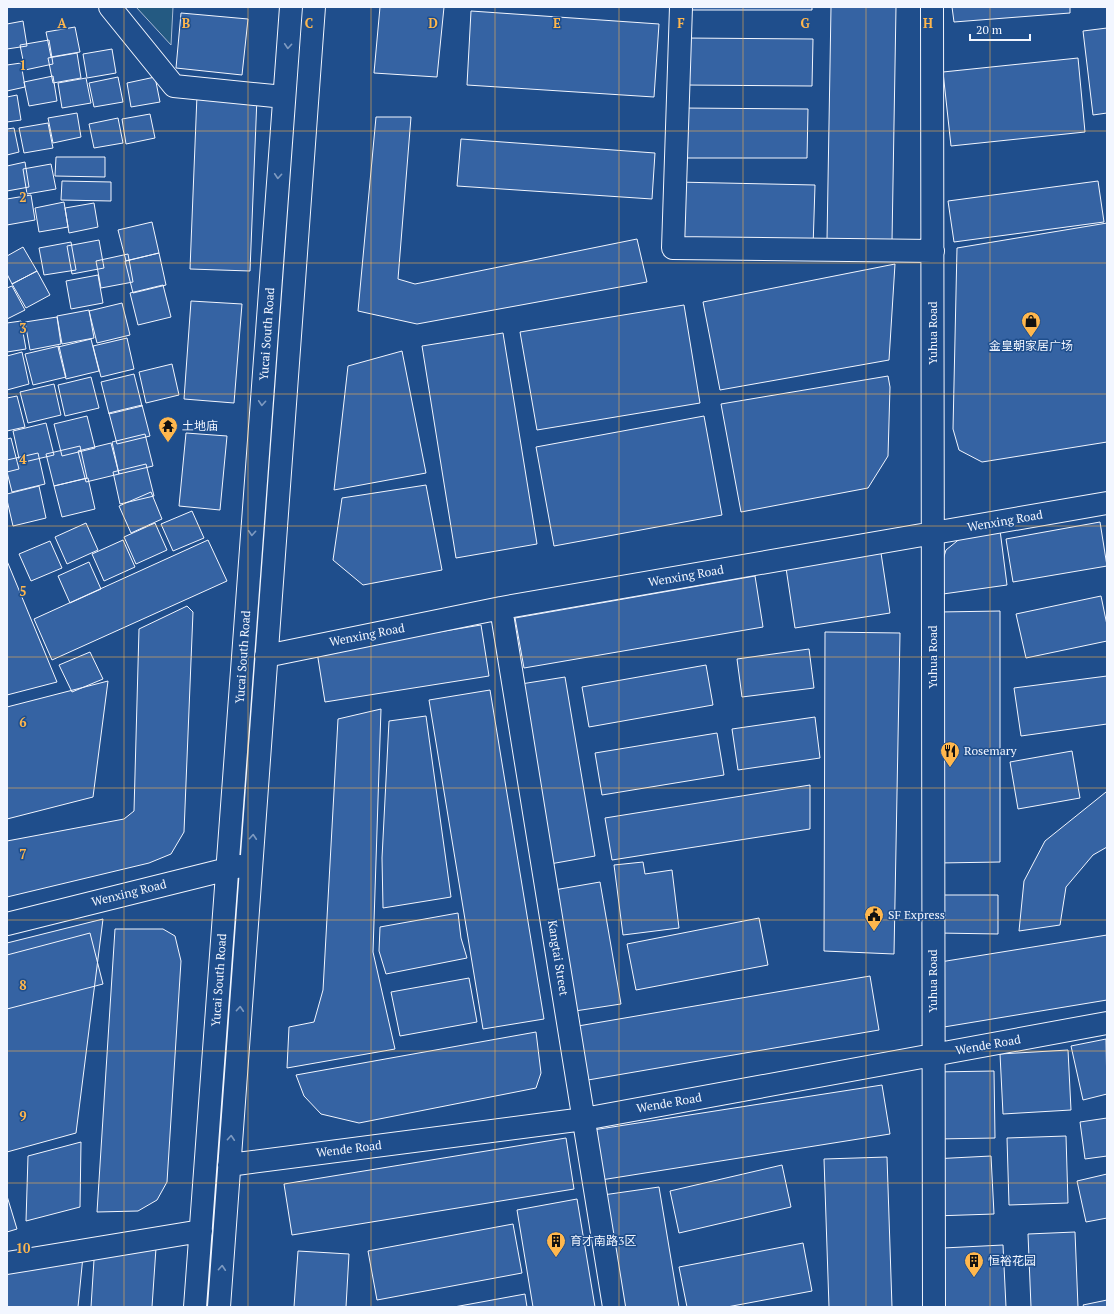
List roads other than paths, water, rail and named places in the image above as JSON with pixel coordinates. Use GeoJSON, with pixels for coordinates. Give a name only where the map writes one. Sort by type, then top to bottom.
{"type":"FeatureCollection","features":[{"type":"Feature","properties":{"kind":"street"},"geometry":{"type":"LineString","coordinates":[[110,7],[174,86],[284,97]]}},
{"type":"Feature","properties":{"kind":"street","name":"Yucai South Road"},"geometry":{"type":"LineString","coordinates":[[195,1307],[291,7]]}},
{"type":"Feature","properties":{"kind":"street","name":"Yucai South Road"},"geometry":{"type":"LineString","coordinates":[[219,1307],[314,7]]}},
{"type":"Feature","properties":{"kind":"street"},"geometry":{"type":"LineString","coordinates":[[681,7],[673,248],[932,251]]}},
{"type":"Feature","properties":{"kind":"street","name":"Yuhua Road"},"geometry":{"type":"LineString","coordinates":[[932,7],[934,1307]]}},
{"type":"Feature","properties":{"kind":"street","name":"Wenxing Road"},"geometry":{"type":"LineString","coordinates":[[266,656],[501,608],[1107,503]]}},
{"type":"Feature","properties":{"kind":"street","name":"Kangtai Street"},"geometry":{"type":"LineString","coordinates":[[501,608],[614,1307]]}},
{"type":"Feature","properties":{"kind":"street","name":"Wenxing Road"},"geometry":{"type":"LineString","coordinates":[[7,924],[251,863]]}},
{"type":"Feature","properties":{"kind":"street","name":"Wende Road"},"geometry":{"type":"LineString","coordinates":[[229,1165],[584,1119],[1107,1023]]}},
{"type":"Feature","properties":{"kind":"street"},"geometry":{"type":"LineString","coordinates":[[7,1263],[201,1231]]}},
{"type":"Feature","properties":{"kind":"place","name":"金皇朝家居广场"},"geometry":{"type":"Point","coordinates":[1031,338]}},
{"type":"Feature","properties":{"kind":"place","name":"土地庙"},"geometry":{"type":"Point","coordinates":[168,443]}},
{"type":"Feature","properties":{"kind":"place","name":"Rosemary"},"geometry":{"type":"Point","coordinates":[950,768]}},
{"type":"Feature","properties":{"kind":"place","name":"SF Express"},"geometry":{"type":"Point","coordinates":[874,932]}},
{"type":"Feature","properties":{"kind":"place","name":"育才南路3区"},"geometry":{"type":"Point","coordinates":[556,1258]}},
{"type":"Feature","properties":{"kind":"place","name":"恒裕花园"},"geometry":{"type":"Point","coordinates":[974,1278]}}]}
